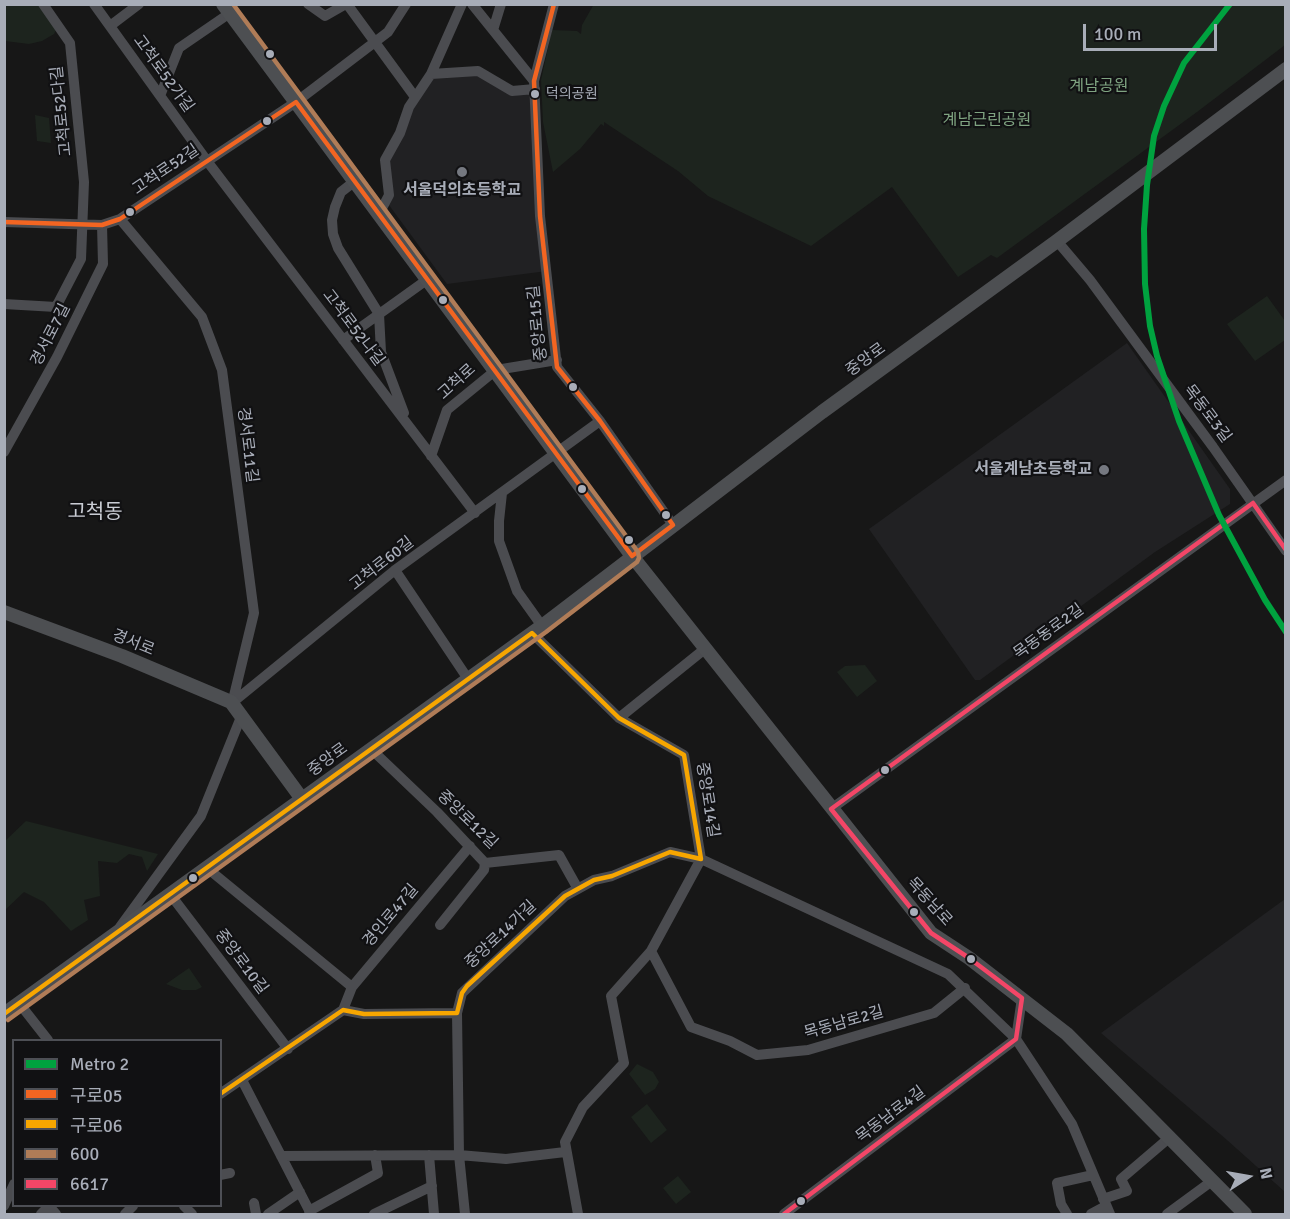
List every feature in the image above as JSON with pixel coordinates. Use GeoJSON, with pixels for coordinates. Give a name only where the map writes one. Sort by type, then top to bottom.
{"type":"FeatureCollection","features":[{"type":"Feature","properties":{"kind":"main road","name":"고척로"},"geometry":{"type":"LineString","coordinates":[[227,9],[632,556]]}},
{"type":"Feature","properties":{"kind":"main road","name":"중앙로"},"geometry":{"type":"LineString","coordinates":[[4,1014],[537,630],[673,525],[1286,69]]}},
{"type":"Feature","properties":{"kind":"main road","name":"목동남로"},"geometry":{"type":"LineString","coordinates":[[632,556],[931,933],[969,958],[1067,1034],[1242,1213]]}},
{"type":"Feature","properties":{"kind":"main road","name":"경서로"},"geometry":{"type":"LineString","coordinates":[[4,612],[122,656],[231,703]]}},
{"type":"Feature","properties":{"kind":"main road"},"geometry":{"type":"LineString","coordinates":[[231,703],[302,799]]}},
{"type":"Feature","properties":{"kind":"street","name":"고척로52다길"},"geometry":{"type":"LineString","coordinates":[[4,304],[56,307],[81,259],[84,182],[70,43],[43,4]]}},
{"type":"Feature","properties":{"kind":"street","name":"고척로52가길"},"geometry":{"type":"LineString","coordinates":[[94,4],[207,161]]}},
{"type":"Feature","properties":{"kind":"street"},"geometry":{"type":"LineString","coordinates":[[110,26],[140,4]]}},
{"type":"Feature","properties":{"kind":"street"},"geometry":{"type":"LineString","coordinates":[[308,4],[325,16],[347,4],[416,97]]}},
{"type":"Feature","properties":{"kind":"street","name":"고척로52길"},"geometry":{"type":"LineString","coordinates":[[4,222],[102,225],[120,219],[296,102],[388,32],[406,4]]}},
{"type":"Feature","properties":{"kind":"street"},"geometry":{"type":"LineString","coordinates":[[380,214],[389,195],[385,160],[400,133],[409,107],[431,74],[462,4]]}},
{"type":"Feature","properties":{"kind":"street"},"geometry":{"type":"LineString","coordinates":[[431,74],[478,71],[512,91],[534,85],[472,4]]}},
{"type":"Feature","properties":{"kind":"street"},"geometry":{"type":"LineString","coordinates":[[493,30],[501,4]]}},
{"type":"Feature","properties":{"kind":"street","name":"중앙로15길"},"geometry":{"type":"LineString","coordinates":[[554,4],[534,85],[540,216],[558,367],[600,421],[673,525]]}},
{"type":"Feature","properties":{"kind":"street","name":"고척로"},"geometry":{"type":"LineString","coordinates":[[160,96],[179,48],[227,9]]}},
{"type":"Feature","properties":{"kind":"street","name":"고척로52나길"},"geometry":{"type":"LineString","coordinates":[[207,161],[475,513]]}},
{"type":"Feature","properties":{"kind":"street"},"geometry":{"type":"LineString","coordinates":[[355,181],[341,192],[332,220],[333,234],[338,248],[379,314],[381,352],[408,426]]}},
{"type":"Feature","properties":{"kind":"street","name":"경서로11길"},"geometry":{"type":"LineString","coordinates":[[120,219],[202,317],[222,370],[254,613],[231,703]]}},
{"type":"Feature","properties":{"kind":"street","name":"경서로7길"},"geometry":{"type":"LineString","coordinates":[[4,452],[8,439],[57,357],[103,264],[102,225]]}},
{"type":"Feature","properties":{"kind":"street","name":"목동로3길"},"geometry":{"type":"LineString","coordinates":[[1056,241],[1090,280],[1286,551]]}},
{"type":"Feature","properties":{"kind":"street"},"geometry":{"type":"LineString","coordinates":[[343,340],[428,279]]}},
{"type":"Feature","properties":{"kind":"street","name":"고척로"},"geometry":{"type":"LineString","coordinates":[[431,456],[447,410],[496,370],[557,360]]}},
{"type":"Feature","properties":{"kind":"street"},"geometry":{"type":"LineString","coordinates":[[557,453],[600,421]]}},
{"type":"Feature","properties":{"kind":"street","name":"고척로60길"},"geometry":{"type":"LineString","coordinates":[[231,703],[395,570],[557,453]]}},
{"type":"Feature","properties":{"kind":"street","name":"목동동로2길"},"geometry":{"type":"LineString","coordinates":[[831,809],[1286,480]]}},
{"type":"Feature","properties":{"kind":"street","name":"중앙로14길"},"geometry":{"type":"LineString","coordinates":[[502,493],[499,541],[516,591],[537,630],[619,718],[684,755],[701,859],[948,974],[964,988]]}},
{"type":"Feature","properties":{"kind":"street"},"geometry":{"type":"LineString","coordinates":[[1214,542],[1238,514]]}},
{"type":"Feature","properties":{"kind":"street"},"geometry":{"type":"LineString","coordinates":[[395,570],[468,680]]}},
{"type":"Feature","properties":{"kind":"street"},"geometry":{"type":"LineString","coordinates":[[619,718],[706,648]]}},
{"type":"Feature","properties":{"kind":"street"},"geometry":{"type":"LineString","coordinates":[[114,935],[201,816],[241,717]]}},
{"type":"Feature","properties":{"kind":"street","name":"중앙로12길"},"geometry":{"type":"LineString","coordinates":[[371,749],[485,863],[559,855],[578,889]]}},
{"type":"Feature","properties":{"kind":"street"},"geometry":{"type":"LineString","coordinates":[[844,800],[874,787]]}},
{"type":"Feature","properties":{"kind":"street","name":"경인로47길"},"geometry":{"type":"LineString","coordinates":[[343,1010],[352,987],[470,846]]}},
{"type":"Feature","properties":{"kind":"street","name":"중앙로14가길"},"geometry":{"type":"LineString","coordinates":[[465,1215],[459,1155],[457,1013],[462,993],[565,896],[594,880],[612,876],[670,852],[701,859]]}},
{"type":"Feature","properties":{"kind":"street"},"geometry":{"type":"LineString","coordinates":[[578,1215],[565,1142],[583,1107],[624,1063],[611,996],[651,951],[701,859]]}},
{"type":"Feature","properties":{"kind":"street"},"geometry":{"type":"LineString","coordinates":[[440,925],[484,870],[485,863]]}},
{"type":"Feature","properties":{"kind":"street"},"geometry":{"type":"LineString","coordinates":[[207,868],[352,987]]}},
{"type":"Feature","properties":{"kind":"street","name":"중앙로10길"},"geometry":{"type":"LineString","coordinates":[[170,894],[288,1049]]}},
{"type":"Feature","properties":{"kind":"street","name":"목동남로2길"},"geometry":{"type":"LineString","coordinates":[[651,951],[691,1027],[730,1041],[757,1055],[808,1050],[934,1013],[964,988]]}},
{"type":"Feature","properties":{"kind":"street"},"geometry":{"type":"LineString","coordinates":[[964,988],[1016,1040],[1072,1124],[1106,1207]]}},
{"type":"Feature","properties":{"kind":"street"},"geometry":{"type":"LineString","coordinates":[[1016,1040],[1022,998]]}},
{"type":"Feature","properties":{"kind":"street"},"geometry":{"type":"LineString","coordinates":[[19,1003],[46,1039]]}},
{"type":"Feature","properties":{"kind":"street"},"geometry":{"type":"LineString","coordinates":[[222,1093],[343,1010],[364,1014],[457,1013]]}},
{"type":"Feature","properties":{"kind":"street","name":"목동남로4길"},"geometry":{"type":"LineString","coordinates":[[784,1215],[1016,1040]]}},
{"type":"Feature","properties":{"kind":"street"},"geometry":{"type":"LineString","coordinates":[[242,1080],[310,1213],[378,1173],[375,1155]]}},
{"type":"Feature","properties":{"kind":"street"},"geometry":{"type":"LineString","coordinates":[[1091,1215],[1128,1191],[1121,1179],[1169,1138]]}},
{"type":"Feature","properties":{"kind":"street"},"geometry":{"type":"LineString","coordinates":[[281,1156],[459,1155],[506,1160],[566,1152]]}},
{"type":"Feature","properties":{"kind":"street"},"geometry":{"type":"LineString","coordinates":[[429,1155],[434,1215]]}},
{"type":"Feature","properties":{"kind":"street"},"geometry":{"type":"LineString","coordinates":[[1068,1215],[1061,1204],[1057,1183],[1093,1175]]}},
{"type":"Feature","properties":{"kind":"street"},"geometry":{"type":"LineString","coordinates":[[1167,1215],[1212,1181]]}},
{"type":"Feature","properties":{"kind":"street"},"geometry":{"type":"LineString","coordinates":[[374,1215],[432,1186]]}},
{"type":"Feature","properties":{"kind":"street"},"geometry":{"type":"LineString","coordinates":[[4,1206],[12,1188]]}},
{"type":"Feature","properties":{"kind":"street"},"geometry":{"type":"LineString","coordinates":[[268,1215],[300,1192]]}},
{"type":"Feature","properties":{"kind":"street"},"geometry":{"type":"LineString","coordinates":[[254,1203],[256,1215]]}},
{"type":"Feature","properties":{"kind":"shaded area","name":"서울덕의초등학교"},"geometry":{"type":"Polygon","coordinates":[[[478,71],[512,91],[535,89],[547,271],[447,284],[386,201],[385,160],[431,74],[478,71]]]}},
{"type":"Feature","properties":{"kind":"shaded area"},"geometry":{"type":"Polygon","coordinates":[[[1127,343],[1230,489],[1230,504],[1155,552],[980,680],[975,680],[869,529],[1127,343]]]}},
{"type":"Feature","properties":{"kind":"shaded area"},"geometry":{"type":"Polygon","coordinates":[[[1285,899],[1285,1192],[1101,1033],[1285,899]]]}},
{"type":"Feature","properties":{"kind":"green space","name":"계남근린공원"},"geometry":{"type":"Polygon","coordinates":[[[594,4],[1286,5],[1285,45],[997,258],[991,255],[958,277],[892,187],[811,246],[708,196],[678,171],[604,122],[604,126],[601,124],[580,149],[553,172],[543,122],[541,80],[552,30],[577,31],[581,34],[582,25],[594,4]]]}},
{"type":"Feature","properties":{"kind":"green space"},"geometry":{"type":"Polygon","coordinates":[[[4,5],[43,5],[58,26],[54,34],[42,41],[29,44],[5,41],[4,5]]]}},
{"type":"Feature","properties":{"kind":"green space"},"geometry":{"type":"Polygon","coordinates":[[[35,115],[49,118],[51,143],[37,141],[35,115]]]}},
{"type":"Feature","properties":{"kind":"green space"},"geometry":{"type":"Polygon","coordinates":[[[1267,296],[1285,321],[1285,340],[1255,361],[1227,324],[1267,296]]]}},
{"type":"Feature","properties":{"kind":"green space"},"geometry":{"type":"Polygon","coordinates":[[[865,665],[877,681],[857,697],[837,672],[845,666],[865,665]]]}},
{"type":"Feature","properties":{"kind":"green space"},"geometry":{"type":"Polygon","coordinates":[[[26,821],[158,854],[147,871],[142,857],[129,854],[117,863],[98,861],[100,896],[84,900],[88,920],[71,931],[44,902],[24,892],[5,910],[5,841],[26,821]]]}},
{"type":"Feature","properties":{"kind":"green space"},"geometry":{"type":"Polygon","coordinates":[[[189,968],[202,987],[196,990],[182,990],[166,984],[189,968]]]}},
{"type":"Feature","properties":{"kind":"green space"},"geometry":{"type":"Polygon","coordinates":[[[637,1064],[653,1072],[659,1082],[655,1089],[645,1095],[629,1074],[637,1064]]]}},
{"type":"Feature","properties":{"kind":"green space"},"geometry":{"type":"Polygon","coordinates":[[[647,1104],[667,1130],[651,1143],[631,1117],[647,1104]]]}},
{"type":"Feature","properties":{"kind":"green space"},"geometry":{"type":"Polygon","coordinates":[[[678,1176],[691,1192],[676,1204],[663,1188],[678,1176]]]}},
{"type":"Feature","properties":{"kind":"metro line","name":"2"},"geometry":{"type":"LineString","coordinates":[[1230,4],[1184,63],[1164,106],[1154,136],[1144,229],[1145,284],[1150,326],[1157,356],[1179,421],[1219,515],[1265,600],[1286,632]]}},
{"type":"Feature","properties":{"kind":"transit line","name":"600"},"geometry":{"type":"LineString","coordinates":[[8,1020],[546,632],[637,562],[639,558],[638,552],[233,4]]}},
{"type":"Feature","properties":{"kind":"transit line","name":"구로05"},"geometry":{"type":"LineString","coordinates":[[4,222],[102,225],[120,219],[296,102],[632,556],[673,525],[600,421],[557,367],[540,216],[534,81],[554,4]]}},
{"type":"Feature","properties":{"kind":"transit line","name":"6617"},"geometry":{"type":"LineString","coordinates":[[784,1214],[1016,1039],[1022,998],[931,933],[831,809],[1253,503],[1286,550]]}},
{"type":"Feature","properties":{"kind":"transit line","name":"구로06"},"geometry":{"type":"LineString","coordinates":[[4,1014],[532,633],[619,718],[684,755],[701,859],[670,852],[612,876],[594,880],[565,896],[467,986],[462,993],[457,1013],[364,1014],[343,1010],[222,1093]]}},
{"type":"Feature","properties":{"kind":"place","name":"덕의공원"},"geometry":{"type":"Point","coordinates":[535,94]}},
{"type":"Feature","properties":{"kind":"place","name":"서울덕의초등학교"},"geometry":{"type":"Point","coordinates":[462,172]}},
{"type":"Feature","properties":{"kind":"place","name":"서울계남초등학교"},"geometry":{"type":"Point","coordinates":[1104,470]}},
{"type":"Feature","properties":{"kind":"district","name":"고척동"},"geometry":{"type":"Point","coordinates":[95,513]}},
{"type":"Feature","properties":{"kind":"park label","name":"계남공원"},"geometry":{"type":"Point","coordinates":[1099,87]}}]}
